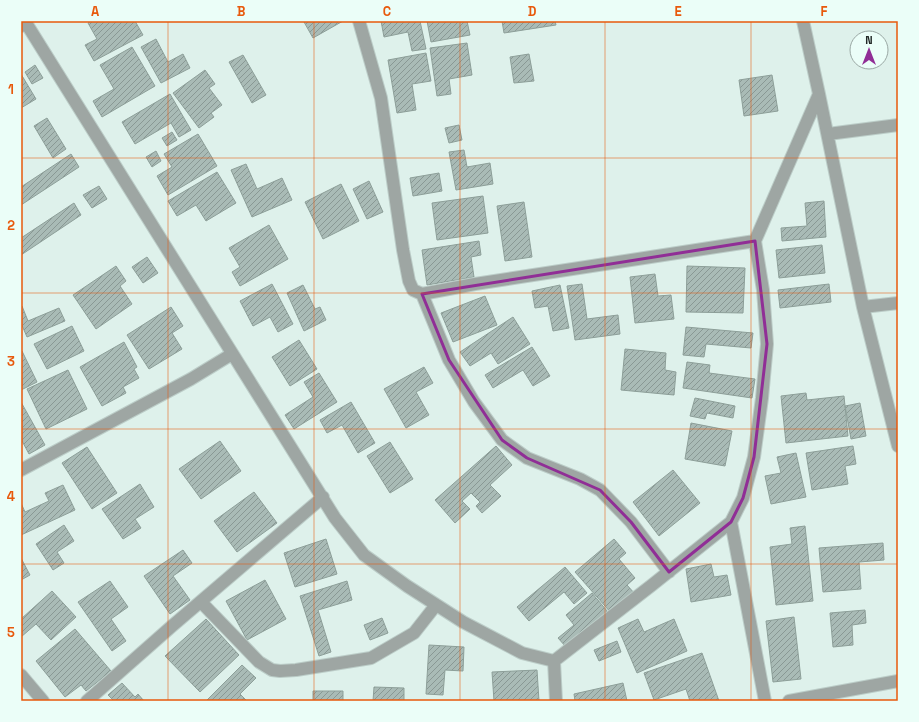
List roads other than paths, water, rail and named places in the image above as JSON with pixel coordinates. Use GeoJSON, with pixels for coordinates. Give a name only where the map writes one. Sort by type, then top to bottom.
{"type":"FeatureCollection","features":[{"type":"Feature","properties":{"kind":"street"},"geometry":{"type":"LineString","coordinates":[[359,21],[381,98],[403,250],[409,281],[413,290],[422,294],[475,284],[755,240]]}},
{"type":"Feature","properties":{"kind":"street"},"geometry":{"type":"LineString","coordinates":[[803,21],[828,134],[863,307],[898,446]]}},
{"type":"Feature","properties":{"kind":"street"},"geometry":{"type":"LineString","coordinates":[[24,23],[335,518],[364,555],[407,586],[463,622],[522,653],[554,661]]}},
{"type":"Feature","properties":{"kind":"street"},"geometry":{"type":"LineString","coordinates":[[554,661],[731,522],[743,498],[754,457],[762,398],[767,344],[763,290],[755,240],[819,94]]}},
{"type":"Feature","properties":{"kind":"street"},"geometry":{"type":"LineString","coordinates":[[828,134],[898,125]]}},
{"type":"Feature","properties":{"kind":"street"},"geometry":{"type":"LineString","coordinates":[[422,294],[449,360],[474,402],[502,440],[527,458],[600,490],[631,522],[669,572]]}},
{"type":"Feature","properties":{"kind":"street"},"geometry":{"type":"LineString","coordinates":[[863,307],[898,303]]}},
{"type":"Feature","properties":{"kind":"street"},"geometry":{"type":"LineString","coordinates":[[21,470],[191,379],[232,354]]}},
{"type":"Feature","properties":{"kind":"street"},"geometry":{"type":"LineString","coordinates":[[92,699],[201,602],[323,498]]}},
{"type":"Feature","properties":{"kind":"street"},"geometry":{"type":"LineString","coordinates":[[731,522],[765,701]]}},
{"type":"Feature","properties":{"kind":"street"},"geometry":{"type":"LineString","coordinates":[[201,602],[260,662],[272,670],[280,671],[296,670],[371,658],[414,633],[436,605]]}},
{"type":"Feature","properties":{"kind":"street"},"geometry":{"type":"LineString","coordinates":[[554,661],[556,701]]}},
{"type":"Feature","properties":{"kind":"street"},"geometry":{"type":"LineString","coordinates":[[21,675],[44,701]]}},
{"type":"Feature","properties":{"kind":"street"},"geometry":{"type":"LineString","coordinates":[[789,701],[898,680]]}}]}
